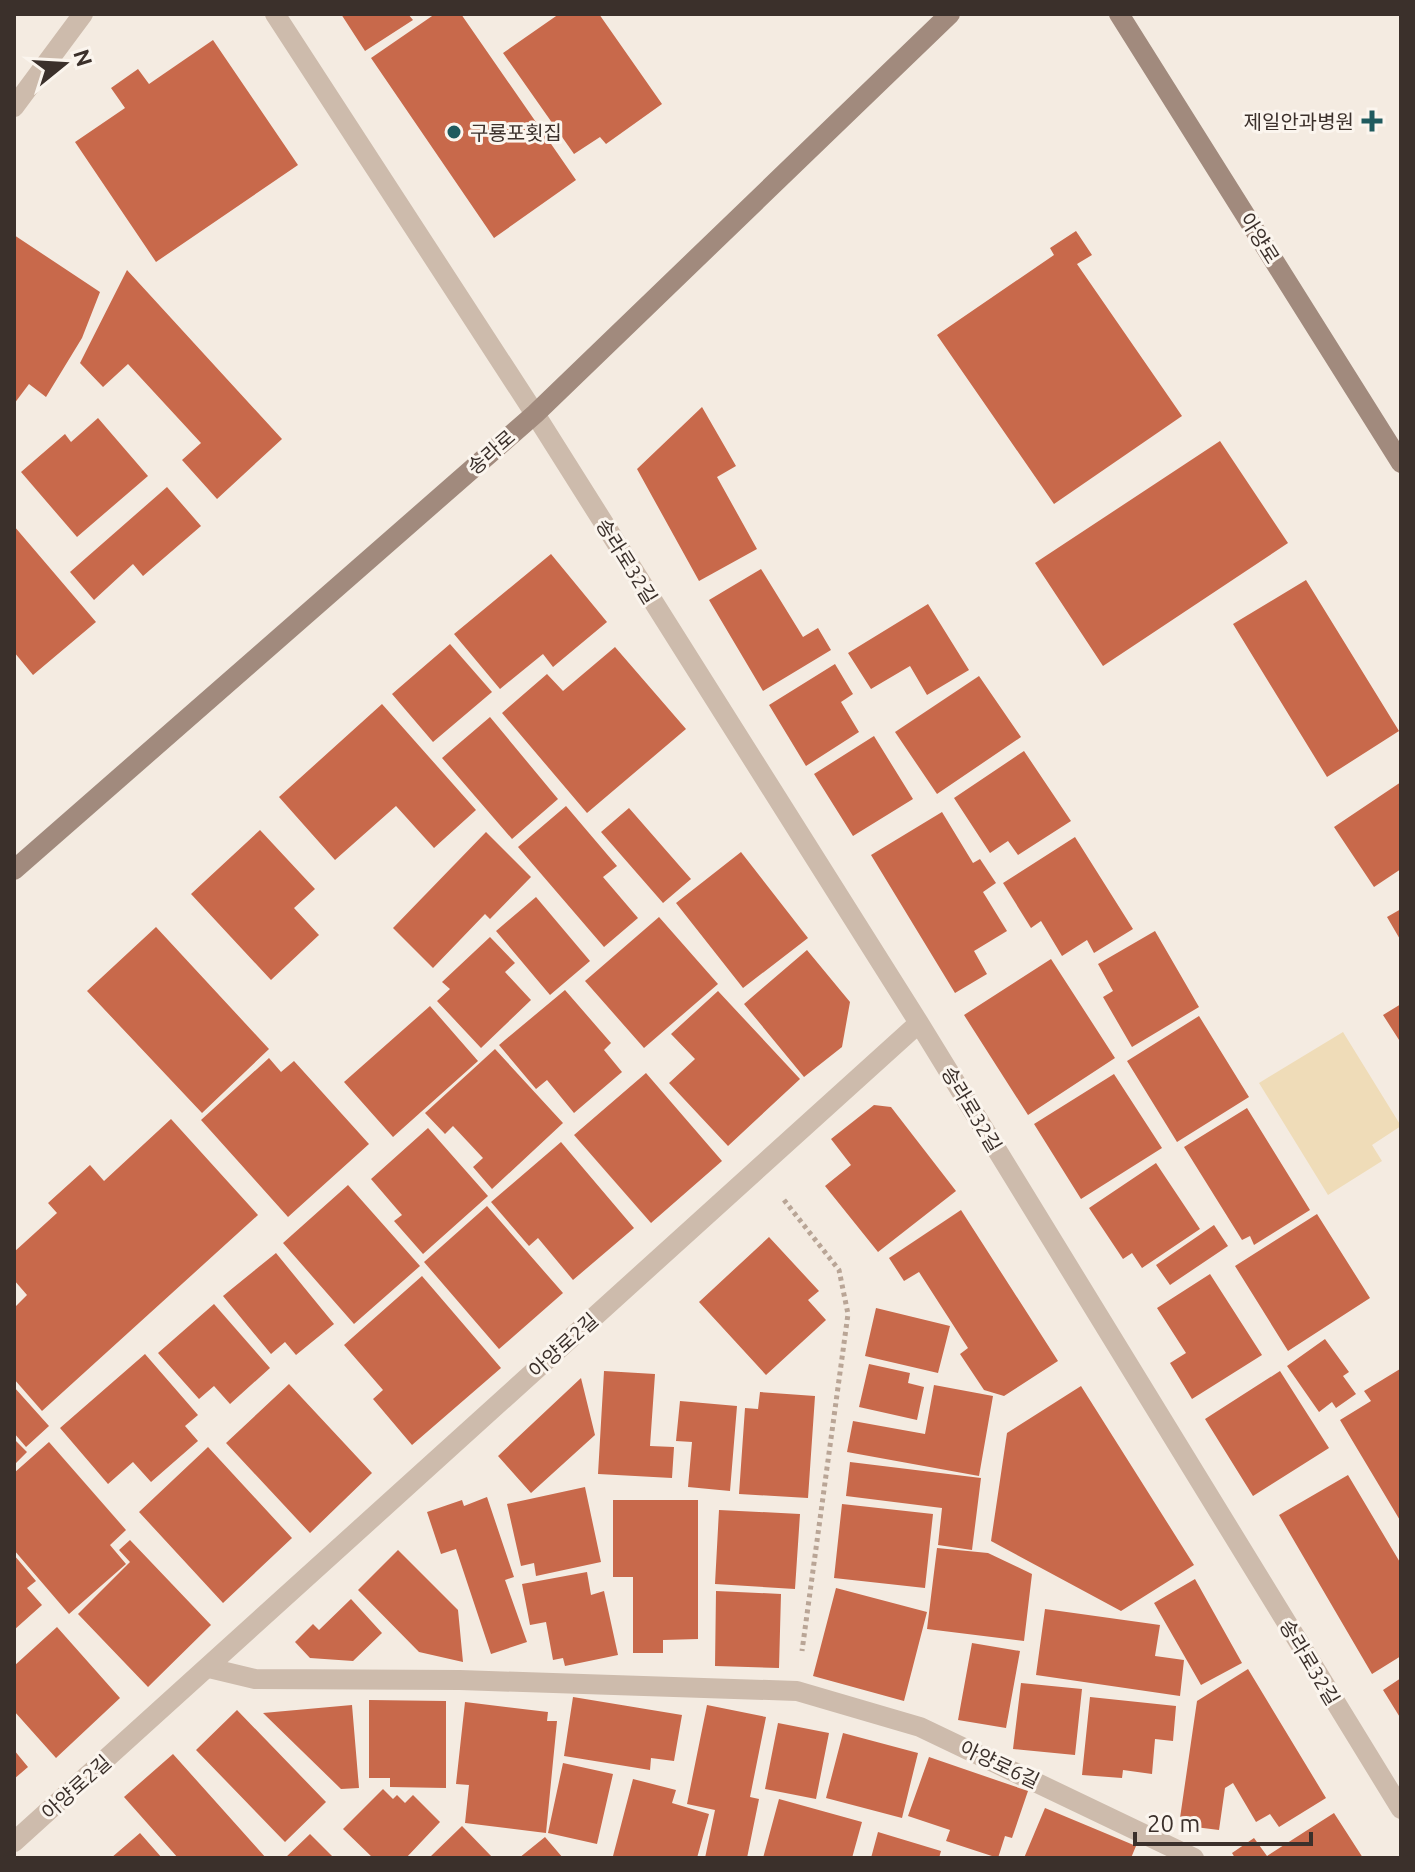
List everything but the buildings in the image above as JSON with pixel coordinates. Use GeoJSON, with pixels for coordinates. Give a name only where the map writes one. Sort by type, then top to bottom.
{"type":"FeatureCollection","features":[{"type":"Feature","properties":{"kind":"main road","name":"송라로"},"geometry":{"type":"LineString","coordinates":[[14,870],[535,414],[950,14]]}},
{"type":"Feature","properties":{"kind":"main road","name":"아양로"},"geometry":{"type":"LineString","coordinates":[[1119,14],[1401,463]]}},
{"type":"Feature","properties":{"kind":"street"},"geometry":{"type":"LineString","coordinates":[[14,107],[83,14]]}},
{"type":"Feature","properties":{"kind":"street","name":"송라로32길"},"geometry":{"type":"LineString","coordinates":[[275,14],[535,414],[919,1023],[1400,1804]]}},
{"type":"Feature","properties":{"kind":"street","name":"아양로2길"},"geometry":{"type":"LineString","coordinates":[[14,1842],[919,1023]]}},
{"type":"Feature","properties":{"kind":"street"},"geometry":{"type":"LineString","coordinates":[[209,1668],[255,1679],[460,1680],[797,1691]]}},
{"type":"Feature","properties":{"kind":"street","name":"아양로6길"},"geometry":{"type":"LineString","coordinates":[[797,1691],[920,1727],[1194,1858]]}},
{"type":"Feature","properties":{"kind":"path"},"geometry":{"type":"LineString","coordinates":[[758,1167],[839,1270],[848,1314],[797,1691]]}},
{"type":"Feature","properties":{"kind":"sand"},"geometry":{"type":"Polygon","coordinates":[[[1343,1032],[1401,1126],[1372,1145],[1382,1161],[1328,1195],[1259,1083],[1343,1032]]]}},
{"type":"Feature","properties":{"kind":"place","name":"제일안과병원"},"geometry":{"type":"Point","coordinates":[1372,121]}},
{"type":"Feature","properties":{"kind":"place","name":"구룡포횟집"},"geometry":{"type":"Point","coordinates":[454,132]}}]}
